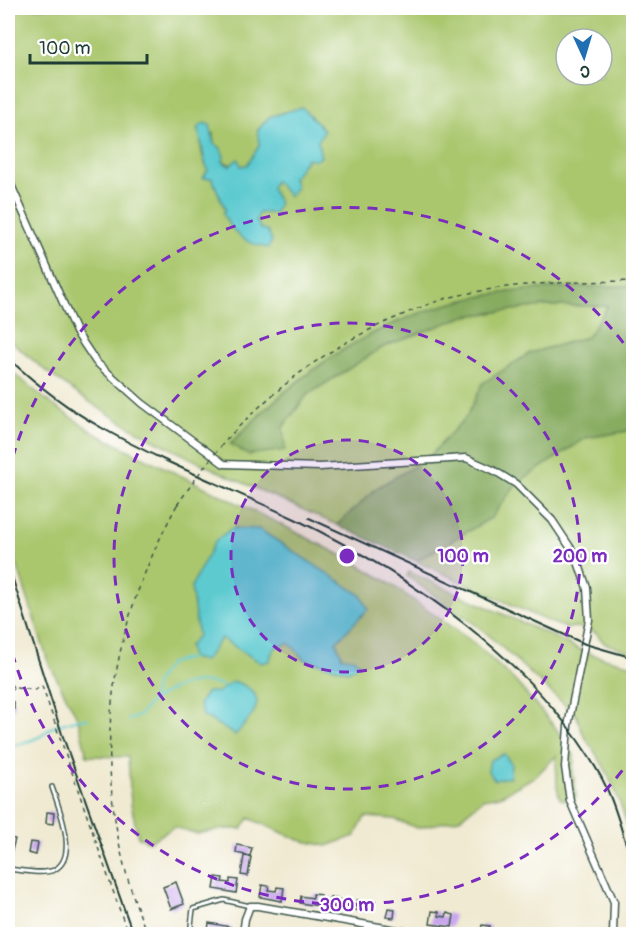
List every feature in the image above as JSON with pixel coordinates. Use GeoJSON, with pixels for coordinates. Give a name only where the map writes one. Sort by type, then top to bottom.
{"type":"FeatureCollection","features":[{"type":"Feature","properties":{"kind":"street"},"geometry":{"type":"LineString","coordinates":[[8,178],[75,332],[96,362],[142,403],[224,464],[320,467],[466,458],[493,470],[516,484],[552,520],[576,556],[587,588],[589,620],[568,726],[565,767],[570,801],[614,902],[614,934]]}},
{"type":"Feature","properties":{"kind":"street"},"geometry":{"type":"LineString","coordinates":[[243,934],[250,906],[420,934]]}},
{"type":"Feature","properties":{"kind":"lane"},"geometry":{"type":"LineString","coordinates":[[8,869],[45,872],[55,869],[64,859],[65,824],[52,787]]}},
{"type":"Feature","properties":{"kind":"lane"},"geometry":{"type":"LineString","coordinates":[[190,934],[193,909],[224,900],[250,906]]}},
{"type":"Feature","properties":{"kind":"path"},"geometry":{"type":"LineString","coordinates":[[147,934],[121,853],[111,789],[110,725],[116,672],[125,627],[144,571],[177,505],[201,471],[226,440],[292,377],[334,348],[374,326],[418,308],[464,294],[546,284],[633,281]]}},
{"type":"Feature","properties":{"kind":"path"},"geometry":{"type":"LineString","coordinates":[[8,688],[35,690],[42,687],[128,934]]}},
{"type":"Feature","properties":{"kind":"path"},"geometry":{"type":"LineString","coordinates":[[160,934],[172,929],[191,929]]}},
{"type":"Feature","properties":{"kind":"green space"},"geometry":{"type":"Polygon","coordinates":[[[8,8],[633,8],[633,286],[549,288],[507,292],[431,309],[367,336],[309,373],[282,394],[231,443],[283,427],[307,395],[383,347],[465,316],[544,306],[609,306],[588,337],[530,353],[483,383],[467,416],[426,460],[378,487],[337,525],[164,445],[82,397],[8,338],[8,8]],[[258,130],[259,146],[248,165],[232,165],[226,163],[218,154],[213,133],[201,138],[202,154],[208,170],[204,178],[212,178],[225,209],[261,229],[256,220],[258,213],[279,203],[271,187],[275,180],[289,196],[292,179],[308,158],[258,130]]]}},
{"type":"Feature","properties":{"kind":"green space"},"geometry":{"type":"Polygon","coordinates":[[[633,286],[633,430],[585,438],[516,484],[491,518],[416,561],[337,525],[378,487],[427,459],[467,416],[483,383],[530,353],[587,337],[608,306],[544,306],[465,316],[383,347],[307,395],[283,427],[285,450],[248,455],[231,444],[282,395],[309,373],[366,337],[398,322],[465,300],[507,292],[549,288],[633,286]]]}},
{"type":"Feature","properties":{"kind":"green space"},"geometry":{"type":"Polygon","coordinates":[[[8,369],[53,405],[98,435],[350,560],[383,579],[474,643],[515,681],[555,727],[574,755],[573,772],[576,797],[570,801],[560,799],[557,787],[556,756],[536,776],[500,796],[483,799],[459,819],[417,828],[394,819],[365,817],[355,836],[327,846],[299,840],[249,818],[242,829],[223,829],[197,834],[174,827],[149,842],[138,837],[131,804],[128,757],[87,756],[78,719],[48,662],[8,537],[8,369]],[[198,636],[189,646],[221,638],[269,661],[274,648],[289,642],[305,660],[348,670],[360,664],[342,657],[336,642],[198,636]]]}},
{"type":"Feature","properties":{"kind":"green space"},"geometry":{"type":"Polygon","coordinates":[[[633,430],[633,653],[604,643],[596,633],[578,627],[566,628],[547,621],[416,561],[491,518],[516,484],[586,438],[633,430]]]}},
{"type":"Feature","properties":{"kind":"green space"},"geometry":{"type":"Polygon","coordinates":[[[409,572],[580,650],[633,665],[633,843],[611,782],[582,731],[577,716],[484,631],[407,576],[409,572]]]}},
{"type":"Feature","properties":{"kind":"water"},"geometry":{"type":"Polygon","coordinates":[[[302,107],[324,130],[318,142],[321,157],[315,160],[307,158],[293,178],[296,188],[289,196],[275,181],[271,187],[279,203],[275,213],[259,213],[256,220],[261,229],[267,230],[272,241],[268,248],[246,241],[236,233],[223,214],[225,209],[212,178],[203,178],[208,170],[197,129],[204,123],[210,125],[214,144],[220,147],[224,156],[223,162],[229,166],[238,159],[241,166],[247,165],[259,146],[258,130],[269,117],[302,107]]]}},
{"type":"Feature","properties":{"kind":"water"},"geometry":{"type":"Polygon","coordinates":[[[232,528],[259,529],[361,595],[368,609],[336,642],[342,657],[353,658],[360,664],[348,671],[305,660],[289,643],[274,648],[269,661],[261,663],[221,638],[205,661],[191,658],[189,646],[198,636],[191,587],[215,541],[232,528]]]}},
{"type":"Feature","properties":{"kind":"water"},"geometry":{"type":"Polygon","coordinates":[[[233,681],[253,692],[257,705],[249,719],[235,735],[202,715],[199,703],[207,692],[218,692],[233,681]]]}},
{"type":"Feature","properties":{"kind":"water"},"geometry":{"type":"Polygon","coordinates":[[[504,754],[511,763],[510,777],[495,780],[488,771],[490,760],[504,754]]]}},
{"type":"Feature","properties":{"kind":"building"},"geometry":{"type":"Polygon","coordinates":[[[8,702],[14,702],[14,709],[8,709],[8,702]]]}},
{"type":"Feature","properties":{"kind":"building"},"geometry":{"type":"Polygon","coordinates":[[[47,812],[54,813],[53,824],[46,823],[47,812]]]}},
{"type":"Feature","properties":{"kind":"building"},"geometry":{"type":"Polygon","coordinates":[[[8,834],[9,838],[15,839],[12,850],[8,849],[8,834]]]}},
{"type":"Feature","properties":{"kind":"building"},"geometry":{"type":"Polygon","coordinates":[[[30,842],[38,843],[36,855],[28,853],[30,842]]]}},
{"type":"Feature","properties":{"kind":"building"},"geometry":{"type":"Polygon","coordinates":[[[237,845],[252,848],[250,856],[236,853],[237,845]]]}},
{"type":"Feature","properties":{"kind":"building"},"geometry":{"type":"Polygon","coordinates":[[[244,856],[251,857],[248,876],[241,875],[244,856]]]}},
{"type":"Feature","properties":{"kind":"building"},"geometry":{"type":"Polygon","coordinates":[[[216,877],[223,878],[222,882],[230,883],[230,879],[238,880],[236,893],[214,889],[216,877]]]}},
{"type":"Feature","properties":{"kind":"building"},"geometry":{"type":"Polygon","coordinates":[[[176,882],[184,904],[171,909],[163,887],[176,882]]]}},
{"type":"Feature","properties":{"kind":"building"},"geometry":{"type":"Polygon","coordinates":[[[262,885],[269,886],[268,890],[276,891],[277,887],[284,888],[282,901],[260,897],[262,885]]]}},
{"type":"Feature","properties":{"kind":"building"},"geometry":{"type":"Polygon","coordinates":[[[313,894],[321,895],[319,906],[300,903],[301,896],[313,898],[313,894]]]}},
{"type":"Feature","properties":{"kind":"building"},"geometry":{"type":"Polygon","coordinates":[[[330,897],[341,900],[340,908],[328,906],[330,897]]]}},
{"type":"Feature","properties":{"kind":"building"},"geometry":{"type":"Polygon","coordinates":[[[357,900],[368,902],[366,912],[355,910],[357,900]]]}},
{"type":"Feature","properties":{"kind":"building"},"geometry":{"type":"Polygon","coordinates":[[[388,908],[395,909],[394,918],[386,917],[388,908]]]}},
{"type":"Feature","properties":{"kind":"building"},"geometry":{"type":"Polygon","coordinates":[[[432,911],[439,912],[439,916],[446,917],[447,913],[454,915],[452,927],[430,924],[432,911]]]}},
{"type":"Feature","properties":{"kind":"building"},"geometry":{"type":"Polygon","coordinates":[[[209,923],[231,927],[230,934],[208,931],[209,923]]]}},
{"type":"Feature","properties":{"kind":"building"},"geometry":{"type":"Polygon","coordinates":[[[482,925],[490,926],[488,934],[480,934],[482,925]]]}},
{"type":"Feature","properties":{"kind":"building"},"geometry":{"type":"Polygon","coordinates":[[[251,929],[274,933],[274,934],[250,934],[251,929]]]}},
{"type":"Feature","properties":{"kind":"waterway"},"geometry":{"type":"LineString","coordinates":[[128,720],[139,716],[151,702],[156,682],[170,663],[191,658]]}},
{"type":"Feature","properties":{"kind":"waterway"},"geometry":{"type":"LineString","coordinates":[[152,701],[179,686],[195,682],[225,686]]}},
{"type":"Feature","properties":{"kind":"waterway"},"geometry":{"type":"LineString","coordinates":[[8,746],[25,743],[41,736],[52,727],[78,719],[88,719]]}},
{"type":"Feature","properties":{"kind":"railway"},"geometry":{"type":"LineString","coordinates":[[8,358],[53,396],[102,428],[149,453],[338,541],[425,595],[466,625],[541,695],[573,734],[608,790],[634,873]]}},
{"type":"Feature","properties":{"kind":"railway"},"geometry":{"type":"LineString","coordinates":[[309,518],[585,644],[634,658]]}},
{"type":"Feature","properties":{"kind":"railway"},"geometry":{"type":"LineString","coordinates":[[8,564],[62,734],[133,934]]}}]}
